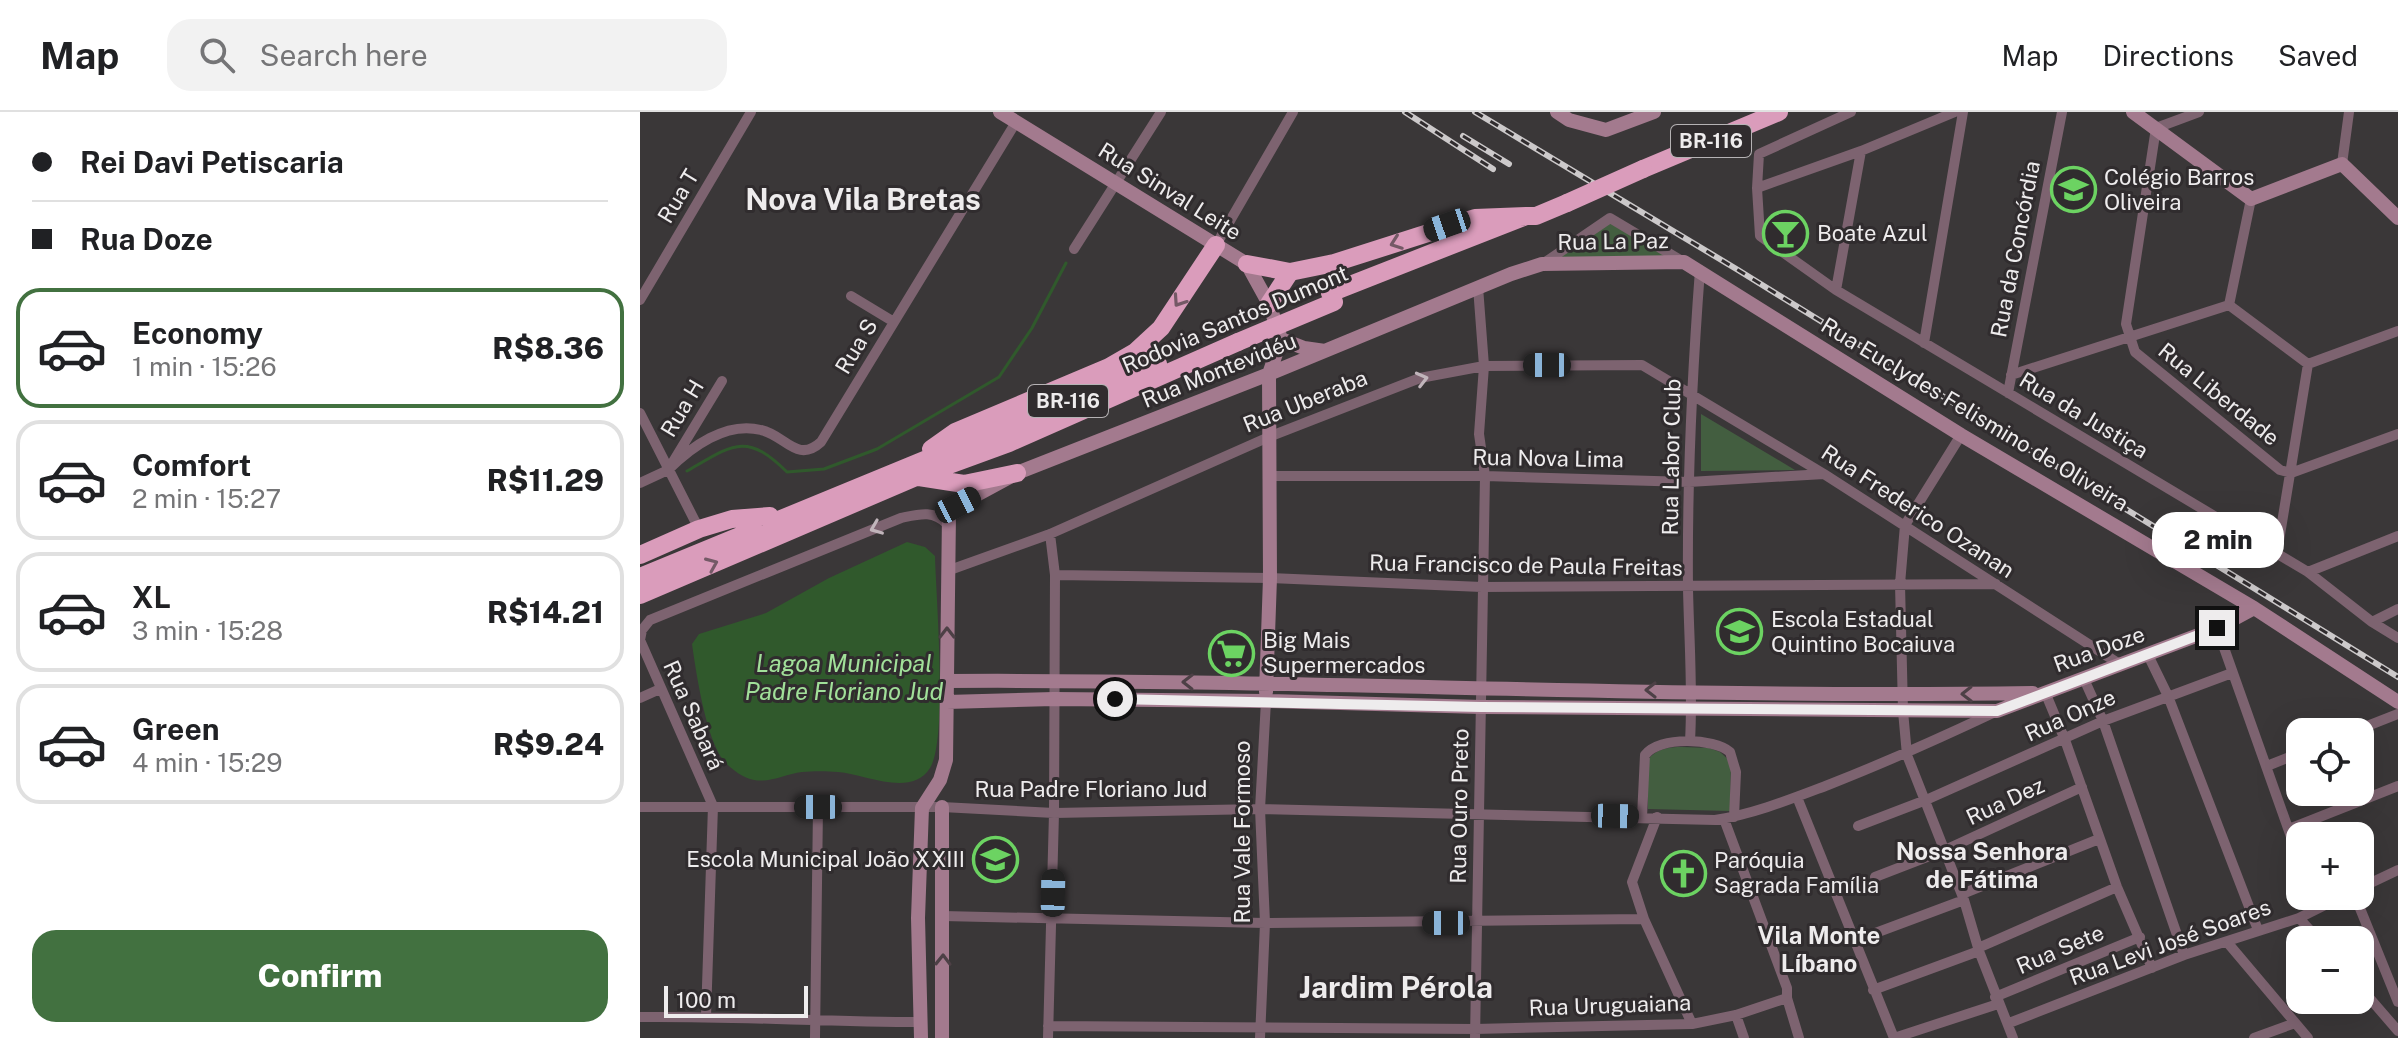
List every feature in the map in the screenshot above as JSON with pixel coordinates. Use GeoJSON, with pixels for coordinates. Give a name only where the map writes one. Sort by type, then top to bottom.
{"type":"FeatureCollection","features":[{"type":"Feature","properties":{"kind":"highway","name":"Rodovia Santos Dumont"},"geometry":{"type":"LineString","coordinates":[[640,595],[908,473],[1332,298],[1532,224],[1531,216],[1779,112]]}},
{"type":"Feature","properties":{"kind":"highway"},"geometry":{"type":"LineString","coordinates":[[1247,264],[1290,272],[1334,263],[1475,218],[1531,216]]}},
{"type":"Feature","properties":{"kind":"highway"},"geometry":{"type":"LineString","coordinates":[[908,473],[955,432],[1109,367],[1135,352],[1161,328],[1216,245]]}},
{"type":"Feature","properties":{"kind":"highway"},"geometry":{"type":"LineString","coordinates":[[1269,304],[1290,272]]}},
{"type":"Feature","properties":{"kind":"highway","name":"Rodovia Santos Dumont"},"geometry":{"type":"LineString","coordinates":[[640,577],[792,513],[908,473],[1009,443],[1236,337]]}},
{"type":"Feature","properties":{"kind":"highway"},"geometry":{"type":"LineString","coordinates":[[1009,443],[1002,451],[1001,461],[1007,470],[1017,473]]}},
{"type":"Feature","properties":{"kind":"highway"},"geometry":{"type":"LineString","coordinates":[[908,473],[964,484],[1017,473]]}},
{"type":"Feature","properties":{"kind":"highway"},"geometry":{"type":"LineString","coordinates":[[640,555],[699,529],[732,519],[792,513]]}},
{"type":"Feature","properties":{"kind":"street","name":"Rua T"},"geometry":{"type":"LineString","coordinates":[[640,300],[751,112]]}},
{"type":"Feature","properties":{"kind":"street","name":"Rua Sinval Leite"},"geometry":{"type":"LineString","coordinates":[[1000,112],[1247,264],[1269,304],[1281,339]]}},
{"type":"Feature","properties":{"kind":"street"},"geometry":{"type":"LineString","coordinates":[[1074,249],[1161,112]]}},
{"type":"Feature","properties":{"kind":"street"},"geometry":{"type":"LineString","coordinates":[[1216,245],[1293,112]]}},
{"type":"Feature","properties":{"kind":"street"},"geometry":{"type":"LineString","coordinates":[[1557,112],[1569,120],[1606,130],[1654,112]]}},
{"type":"Feature","properties":{"kind":"street"},"geometry":{"type":"LineString","coordinates":[[1851,112],[1759,154],[1757,188],[1861,151],[1955,112]]}},
{"type":"Feature","properties":{"kind":"street"},"geometry":{"type":"LineString","coordinates":[[1924,343],[1963,112]]}},
{"type":"Feature","properties":{"kind":"street","name":"Rua da Concórdia"},"geometry":{"type":"LineString","coordinates":[[2008,393],[2062,112]]}},
{"type":"Feature","properties":{"kind":"street"},"geometry":{"type":"LineString","coordinates":[[2133,112],[2251,199]]}},
{"type":"Feature","properties":{"kind":"street"},"geometry":{"type":"LineString","coordinates":[[2156,128],[2199,112]]}},
{"type":"Feature","properties":{"kind":"street"},"geometry":{"type":"LineString","coordinates":[[2342,164],[2349,112]]}},
{"type":"Feature","properties":{"kind":"street","name":"Rua S"},"geometry":{"type":"LineString","coordinates":[[668,470],[686,452],[718,435],[741,428],[763,430],[801,451],[813,450],[821,442],[1016,122]]}},
{"type":"Feature","properties":{"kind":"street","name":"Rua Liberdade"},"geometry":{"type":"LineString","coordinates":[[2156,128],[2126,324],[2135,352],[2280,470],[2291,473],[2398,434]]}},
{"type":"Feature","properties":{"kind":"street"},"geometry":{"type":"LineString","coordinates":[[1836,290],[1861,151]]}},
{"type":"Feature","properties":{"kind":"street"},"geometry":{"type":"LineString","coordinates":[[2251,199],[2342,164]]}},
{"type":"Feature","properties":{"kind":"street"},"geometry":{"type":"LineString","coordinates":[[2342,164],[2398,218]]}},
{"type":"Feature","properties":{"kind":"street","name":"Rua da Justiça"},"geometry":{"type":"LineString","coordinates":[[1757,188],[1760,236],[1836,290],[2308,572],[2372,622],[2398,638]]}},
{"type":"Feature","properties":{"kind":"street"},"geometry":{"type":"LineString","coordinates":[[2229,305],[2251,199]]}},
{"type":"Feature","properties":{"kind":"street","name":"Rua Euclydes Felismino de Oliveira"},"geometry":{"type":"LineString","coordinates":[[1610,218],[1700,270],[1961,435],[2254,608],[2398,702]]}},
{"type":"Feature","properties":{"kind":"street","name":"Rua Montevidéu"},"geometry":{"type":"LineString","coordinates":[[947,524],[949,513],[958,505],[1017,473],[1542,264],[1610,218]]}},
{"type":"Feature","properties":{"kind":"street","name":"Rua La Paz"},"geometry":{"type":"LineString","coordinates":[[1542,264],[1684,262]]}},
{"type":"Feature","properties":{"kind":"street","name":"Rua Labor Club"},"geometry":{"type":"LineString","coordinates":[[1690,741],[1689,482],[1691,393],[1700,270]]}},
{"type":"Feature","properties":{"kind":"street","name":"Rua Ouro Preto"},"geometry":{"type":"LineString","coordinates":[[1475,1033],[1485,476],[1479,434],[1484,366],[1478,287]]}},
{"type":"Feature","properties":{"kind":"street"},"geometry":{"type":"LineString","coordinates":[[851,296],[894,322]]}},
{"type":"Feature","properties":{"kind":"street"},"geometry":{"type":"LineString","coordinates":[[2011,375],[2229,305]]}},
{"type":"Feature","properties":{"kind":"street"},"geometry":{"type":"LineString","coordinates":[[2229,305],[2308,364]]}},
{"type":"Feature","properties":{"kind":"street"},"geometry":{"type":"LineString","coordinates":[[2308,364],[2398,331]]}},
{"type":"Feature","properties":{"kind":"street"},"geometry":{"type":"LineString","coordinates":[[1281,339],[1304,348],[1325,351]]}},
{"type":"Feature","properties":{"kind":"street","name":"Rua Vale Formoso"},"geometry":{"type":"LineString","coordinates":[[1260,1033],[1265,923],[1260,809],[1270,578],[1269,374],[1281,339]]}},
{"type":"Feature","properties":{"kind":"street"},"geometry":{"type":"LineString","coordinates":[[2277,553],[2308,364]]}},
{"type":"Feature","properties":{"kind":"street","name":"Rua Uberaba"},"geometry":{"type":"LineString","coordinates":[[947,571],[1050,534],[1271,436],[1420,378],[1484,366],[1642,365],[1691,393]]}},
{"type":"Feature","properties":{"kind":"street","name":"Rua H"},"geometry":{"type":"LineString","coordinates":[[640,483],[668,470],[722,381]]}},
{"type":"Feature","properties":{"kind":"street","name":"Rua Frederico Ozanan"},"geometry":{"type":"LineString","coordinates":[[1691,393],[1905,525],[2121,665]]}},
{"type":"Feature","properties":{"kind":"street"},"geometry":{"type":"LineString","coordinates":[[640,413],[699,529]]}},
{"type":"Feature","properties":{"kind":"street"},"geometry":{"type":"LineString","coordinates":[[1961,435],[1905,525],[1900,584],[1903,711],[1907,755],[1963,897],[1978,950],[2013,1038]]}},
{"type":"Feature","properties":{"kind":"street","name":"Rua Nova Lima"},"geometry":{"type":"LineString","coordinates":[[1270,476],[1485,476],[1689,482],[1824,474]]}},
{"type":"Feature","properties":{"kind":"street"},"geometry":{"type":"LineString","coordinates":[[640,640],[642,630],[650,620],[901,518],[924,513],[939,516],[947,524],[946,760],[933,792],[922,808],[918,918],[921,1038]]}},
{"type":"Feature","properties":{"kind":"street"},"geometry":{"type":"LineString","coordinates":[[1048,1032],[1054,813],[1055,575],[1050,534]]}},
{"type":"Feature","properties":{"kind":"street"},"geometry":{"type":"LineString","coordinates":[[2308,572],[2398,536]]}},
{"type":"Feature","properties":{"kind":"street","name":"Rua Francisco de Paula Freitas"},"geometry":{"type":"LineString","coordinates":[[1055,575],[1270,578],[1482,587],[1996,584]]}},
{"type":"Feature","properties":{"kind":"street","name":"Rua Doze"},"geometry":{"type":"LineString","coordinates":[[1729,818],[1797,797],[1907,755],[1997,711],[2217,628],[2254,608]]}},
{"type":"Feature","properties":{"kind":"street"},"geometry":{"type":"LineString","coordinates":[[2372,622],[2398,609]]}},
{"type":"Feature","properties":{"kind":"street"},"geometry":{"type":"LineString","coordinates":[[2217,628],[2287,822]]}},
{"type":"Feature","properties":{"kind":"street","name":"Rua Sabará"},"geometry":{"type":"LineString","coordinates":[[640,640],[713,806]]}},
{"type":"Feature","properties":{"kind":"street"},"geometry":{"type":"LineString","coordinates":[[2148,655],[2168,696],[2258,930]]}},
{"type":"Feature","properties":{"kind":"street","name":"Rua Onze"},"geometry":{"type":"LineString","coordinates":[[1858,826],[1926,800],[2103,721],[2232,673]]}},
{"type":"Feature","properties":{"kind":"street"},"geometry":{"type":"LineString","coordinates":[[2084,679],[2103,721],[2184,955]]}},
{"type":"Feature","properties":{"kind":"street"},"geometry":{"type":"LineString","coordinates":[[947,681],[1266,683],[1903,695],[2045,692],[2117,887],[2152,968]]}},
{"type":"Feature","properties":{"kind":"street"},"geometry":{"type":"LineString","coordinates":[[640,698],[660,689]]}},
{"type":"Feature","properties":{"kind":"street"},"geometry":{"type":"LineString","coordinates":[[947,702],[1054,699],[1481,707],[1997,711]]}},
{"type":"Feature","properties":{"kind":"street"},"geometry":{"type":"LineString","coordinates":[[2374,723],[2398,714]]}},
{"type":"Feature","properties":{"kind":"street"},"geometry":{"type":"LineString","coordinates":[[1642,817],[1643,765],[1650,748],[1690,741],[1715,744],[1730,752],[1736,772],[1729,818],[1787,988],[1799,1038]]}},
{"type":"Feature","properties":{"kind":"street"},"geometry":{"type":"LineString","coordinates":[[2267,766],[2286,759]]}},
{"type":"Feature","properties":{"kind":"street"},"geometry":{"type":"LineString","coordinates":[[2307,822],[2398,786]]}},
{"type":"Feature","properties":{"kind":"street","name":"Rua Dez"},"geometry":{"type":"LineString","coordinates":[[1875,877],[1945,850],[2082,787]]}},
{"type":"Feature","properties":{"kind":"street"},"geometry":{"type":"LineString","coordinates":[[933,792],[942,807],[942,1038]]}},
{"type":"Feature","properties":{"kind":"street"},"geometry":{"type":"LineString","coordinates":[[1797,797],[1894,1038]]}},
{"type":"Feature","properties":{"kind":"street"},"geometry":{"type":"LineString","coordinates":[[706,1016],[713,806]]}},
{"type":"Feature","properties":{"kind":"street","name":"Rua Padre Floriano Jud"},"geometry":{"type":"LineString","coordinates":[[640,807],[942,807],[1054,813],[1260,809],[1729,818]]}},
{"type":"Feature","properties":{"kind":"street"},"geometry":{"type":"LineString","coordinates":[[815,1038],[818,807]]}},
{"type":"Feature","properties":{"kind":"street"},"geometry":{"type":"LineString","coordinates":[[1657,817],[1632,882],[1644,919],[1692,1024]]}},
{"type":"Feature","properties":{"kind":"street"},"geometry":{"type":"LineString","coordinates":[[1854,941],[2099,839]]}},
{"type":"Feature","properties":{"kind":"street"},"geometry":{"type":"LineString","coordinates":[[2374,881],[2398,870]]}},
{"type":"Feature","properties":{"kind":"street"},"geometry":{"type":"LineString","coordinates":[[1873,990],[1978,950],[2117,887]]}},
{"type":"Feature","properties":{"kind":"street","name":"Rua Levi José Soares"},"geometry":{"type":"LineString","coordinates":[[2009,1023],[2184,955],[2299,918],[2312,910]]}},
{"type":"Feature","properties":{"kind":"street"},"geometry":{"type":"LineString","coordinates":[[2361,910],[2398,1002]]}},
{"type":"Feature","properties":{"kind":"street"},"geometry":{"type":"LineString","coordinates":[[943,916],[1265,923],[1644,919]]}},
{"type":"Feature","properties":{"kind":"street"},"geometry":{"type":"LineString","coordinates":[[2299,918],[2306,926]]}},
{"type":"Feature","properties":{"kind":"street","name":"Rua Sete"},"geometry":{"type":"LineString","coordinates":[[1894,1038],[1996,1000],[2140,937]]}},
{"type":"Feature","properties":{"kind":"street"},"geometry":{"type":"LineString","coordinates":[[2227,942],[2308,1038]]}},
{"type":"Feature","properties":{"kind":"street","name":"Rua Uruguaiana"},"geometry":{"type":"LineString","coordinates":[[1048,1032],[1475,1033],[1692,1024],[1736,1015],[1787,998]]}},
{"type":"Feature","properties":{"kind":"street"},"geometry":{"type":"LineString","coordinates":[[2374,1003],[2398,1031]]}},
{"type":"Feature","properties":{"kind":"street"},"geometry":{"type":"LineString","coordinates":[[1736,1015],[1744,1038]]}},
{"type":"Feature","properties":{"kind":"street"},"geometry":{"type":"LineString","coordinates":[[640,1017],[921,1022]]}},
{"type":"Feature","properties":{"kind":"street"},"geometry":{"type":"LineString","coordinates":[[2254,1038],[2295,1023]]}},
{"type":"Feature","properties":{"kind":"shaded area"},"geometry":{"type":"Polygon","coordinates":[[[1608,222],[1671,258],[1553,260],[1608,222]]]}},
{"type":"Feature","properties":{"kind":"shaded area"},"geometry":{"type":"Polygon","coordinates":[[[1701,414],[1795,470],[1701,471],[1701,414]]]}},
{"type":"Feature","properties":{"kind":"shaded area"},"geometry":{"type":"Polygon","coordinates":[[[1676,747],[1709,748],[1720,752],[1731,762],[1730,811],[1648,809],[1648,760],[1653,754],[1676,747]]]}},
{"type":"Feature","properties":{"kind":"water","name":"Lagoa Municipal Padre Floriano Jud"},"geometry":{"type":"Polygon","coordinates":[[[907,542],[925,547],[935,556],[940,699],[939,729],[930,768],[922,777],[900,783],[825,771],[802,772],[760,781],[734,770],[718,751],[707,722],[692,644],[699,634],[766,613],[829,578],[907,542]]]}},
{"type":"Feature","properties":{"kind":"waterway"},"geometry":{"type":"LineString","coordinates":[[687,471],[716,454],[738,446],[760,451],[787,472],[824,469],[877,449],[999,377],[1032,328],[1066,263]]}},
{"type":"Feature","properties":{"kind":"railway"},"geometry":{"type":"LineString","coordinates":[[1405,112],[1493,169]]}},
{"type":"Feature","properties":{"kind":"railway"},"geometry":{"type":"LineString","coordinates":[[1475,112],[1738,270],[2398,677]]}},
{"type":"Feature","properties":{"kind":"railway"},"geometry":{"type":"LineString","coordinates":[[1463,136],[1509,164]]}},
{"type":"Feature","properties":{"kind":"place","name":"Colégio Barros Oliveira"},"geometry":{"type":"Point","coordinates":[2073,190]}},
{"type":"Feature","properties":{"kind":"place","name":"Boate Azul"},"geometry":{"type":"Point","coordinates":[1786,233]}},
{"type":"Feature","properties":{"kind":"place","name":"Escola Estadual Quintino Bocaiuva"},"geometry":{"type":"Point","coordinates":[1740,632]}},
{"type":"Feature","properties":{"kind":"place","name":"Big Mais Supermercados"},"geometry":{"type":"Point","coordinates":[1232,653]}},
{"type":"Feature","properties":{"kind":"place","name":"Escola Municipal João XXIII"},"geometry":{"type":"Point","coordinates":[996,859]}},
{"type":"Feature","properties":{"kind":"place","name":"Paróquia Sagrada Família"},"geometry":{"type":"Point","coordinates":[1683,873]}},
{"type":"Feature","properties":{"kind":"district","name":"Nova Vila Bretas"},"geometry":{"type":"Point","coordinates":[863,199]}},
{"type":"Feature","properties":{"kind":"district","name":"Nossa Senhora de Fátima"},"geometry":{"type":"Point","coordinates":[1982,865]}},
{"type":"Feature","properties":{"kind":"district","name":"Vila Monte Líbano"},"geometry":{"type":"Point","coordinates":[1819,949]}},
{"type":"Feature","properties":{"kind":"district","name":"Jardim Pérola"},"geometry":{"type":"Point","coordinates":[1396,987]}},
{"type":"Feature","properties":{"kind":"route"},"geometry":{"type":"LineString","coordinates":[[1115,699],[1481,707],[1997,711],[2217,628]]}}]}
